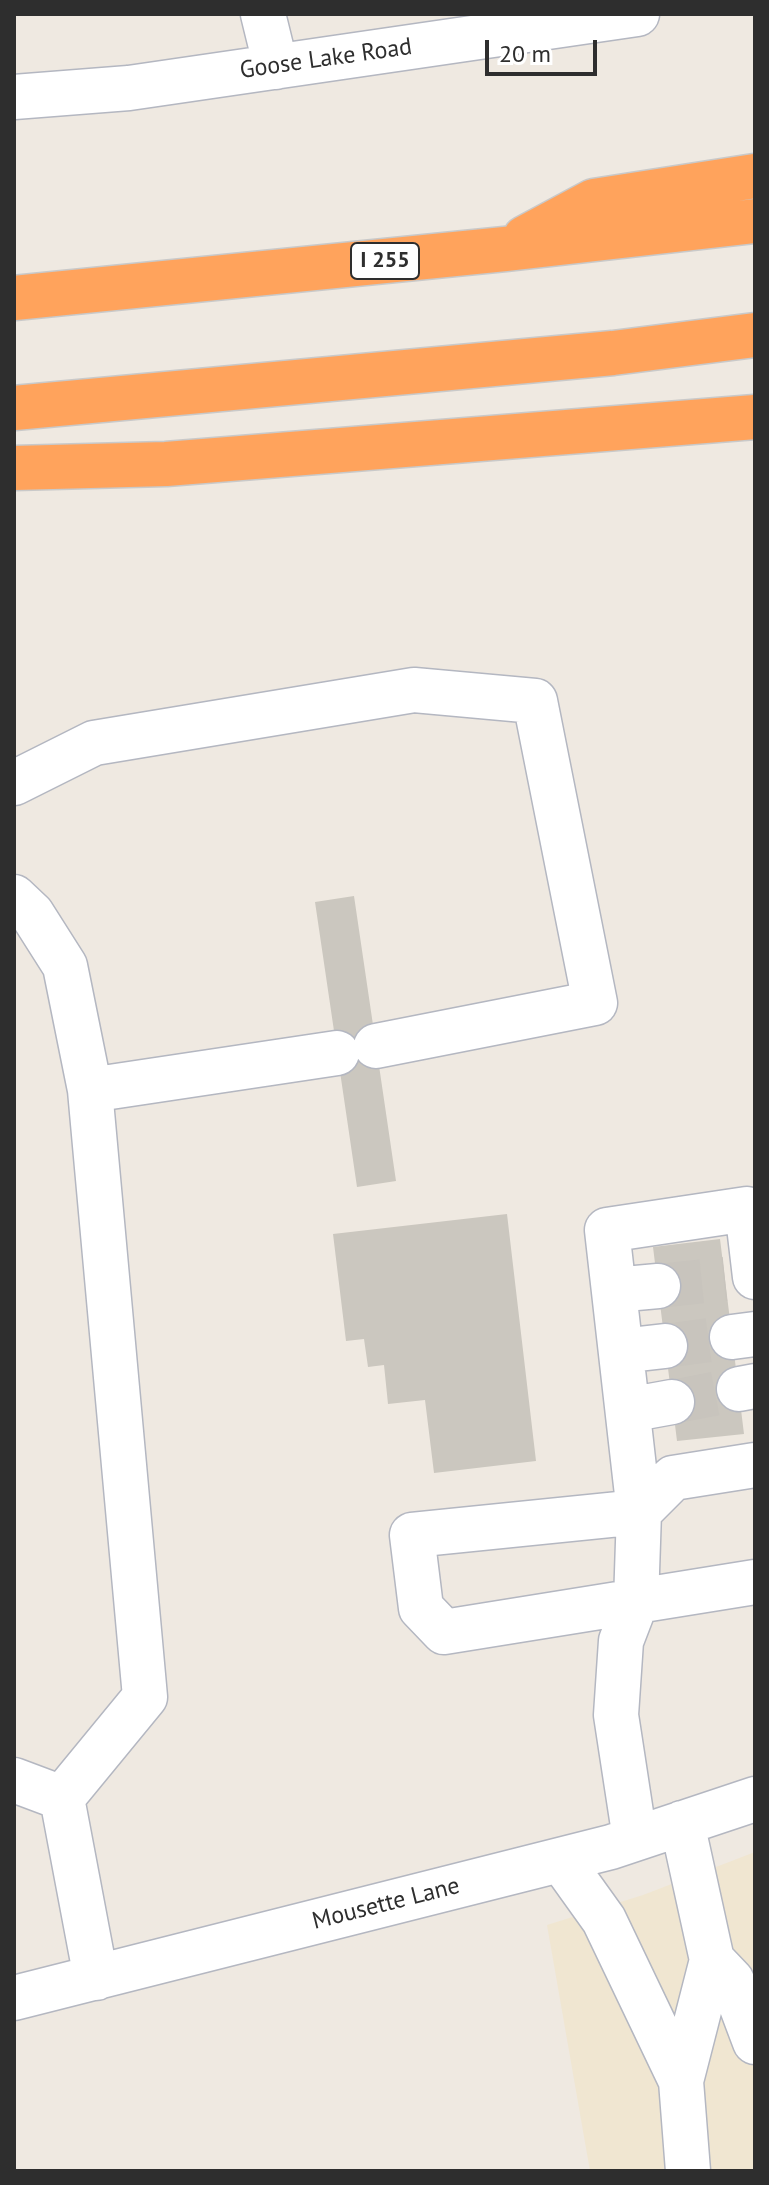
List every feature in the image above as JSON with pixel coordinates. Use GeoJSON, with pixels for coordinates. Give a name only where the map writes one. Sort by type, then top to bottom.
{"type":"FeatureCollection","features":[{"type":"Feature","properties":{"kind":"highway"},"geometry":{"type":"LineString","coordinates":[[505,249],[594,201],[755,176]]}},
{"type":"Feature","properties":{"kind":"highway","name":"I 255"},"geometry":{"type":"LineString","coordinates":[[14,298],[755,221]]}},
{"type":"Feature","properties":{"kind":"highway"},"geometry":{"type":"LineString","coordinates":[[14,408],[613,353],[755,335]]}},
{"type":"Feature","properties":{"kind":"highway"},"geometry":{"type":"LineString","coordinates":[[14,468],[166,464],[755,417]]}},
{"type":"Feature","properties":{"kind":"street"},"geometry":{"type":"LineString","coordinates":[[263,14],[276,67]]}},
{"type":"Feature","properties":{"kind":"street","name":"Goose Lake Road"},"geometry":{"type":"LineString","coordinates":[[14,97],[129,88],[637,14]]}},
{"type":"Feature","properties":{"kind":"street"},"geometry":{"type":"LineString","coordinates":[[14,783],[94,743],[414,690],[535,701],[595,1003],[357,1050],[90,1090]]}},
{"type":"Feature","properties":{"kind":"street"},"geometry":{"type":"LineString","coordinates":[[14,897],[32,914],[65,966],[90,1090],[145,1697],[62,1798]]}},
{"type":"Feature","properties":{"kind":"street"},"geometry":{"type":"LineString","coordinates":[[635,1839],[616,1715],[621,1641],[636,1602],[639,1512],[607,1230],[747,1209],[745,1277]]}},
{"type":"Feature","properties":{"kind":"street"},"geometry":{"type":"LineString","coordinates":[[614,1290],[658,1286]]}},
{"type":"Feature","properties":{"kind":"street"},"geometry":{"type":"LineString","coordinates":[[621,1351],[665,1346]]}},
{"type":"Feature","properties":{"kind":"street"},"geometry":{"type":"LineString","coordinates":[[628,1410],[672,1402]]}},
{"type":"Feature","properties":{"kind":"street"},"geometry":{"type":"LineString","coordinates":[[755,1465],[673,1478],[639,1512],[412,1535],[421,1608],[444,1632],[755,1582]]}},
{"type":"Feature","properties":{"kind":"street"},"geometry":{"type":"LineString","coordinates":[[14,1780],[62,1798]]}},
{"type":"Feature","properties":{"kind":"street"},"geometry":{"type":"LineString","coordinates":[[62,1798],[96,1978]]}},
{"type":"Feature","properties":{"kind":"street","name":"Mousette Lane"},"geometry":{"type":"LineString","coordinates":[[14,1998],[561,1860],[755,1799]]}},
{"type":"Feature","properties":{"kind":"street"},"geometry":{"type":"LineString","coordinates":[[682,1823],[712,1960],[681,2081],[688,2171]]}},
{"type":"Feature","properties":{"kind":"street"},"geometry":{"type":"LineString","coordinates":[[561,1860],[604,1920],[681,2081]]}},
{"type":"Feature","properties":{"kind":"street"},"geometry":{"type":"LineString","coordinates":[[712,1960],[732,1981],[755,2042]]}},
{"type":"Feature","properties":{"kind":"shaded area"},"geometry":{"type":"Polygon","coordinates":[[[755,1852],[755,2171],[590,2171],[547,1925],[643,1895],[755,1852]]]}},
{"type":"Feature","properties":{"kind":"building"},"geometry":{"type":"Polygon","coordinates":[[[354,896],[396,1181],[357,1187],[315,902],[354,896]]]}},
{"type":"Feature","properties":{"kind":"building"},"geometry":{"type":"Polygon","coordinates":[[[507,1214],[536,1461],[434,1473],[425,1400],[388,1404],[384,1365],[368,1367],[364,1339],[346,1341],[333,1234],[507,1214]]]}},
{"type":"Feature","properties":{"kind":"building"},"geometry":{"type":"Polygon","coordinates":[[[720,1239],[744,1434],[677,1441],[653,1247],[720,1239]]]}},
{"type":"Feature","properties":{"kind":"tunnel"},"geometry":{"type":"LineString","coordinates":[[658,1286],[725,1279]]}},
{"type":"Feature","properties":{"kind":"tunnel"},"geometry":{"type":"LineString","coordinates":[[665,1346],[732,1337]]}},
{"type":"Feature","properties":{"kind":"tunnel"},"geometry":{"type":"LineString","coordinates":[[672,1402],[739,1389]]}}]}
